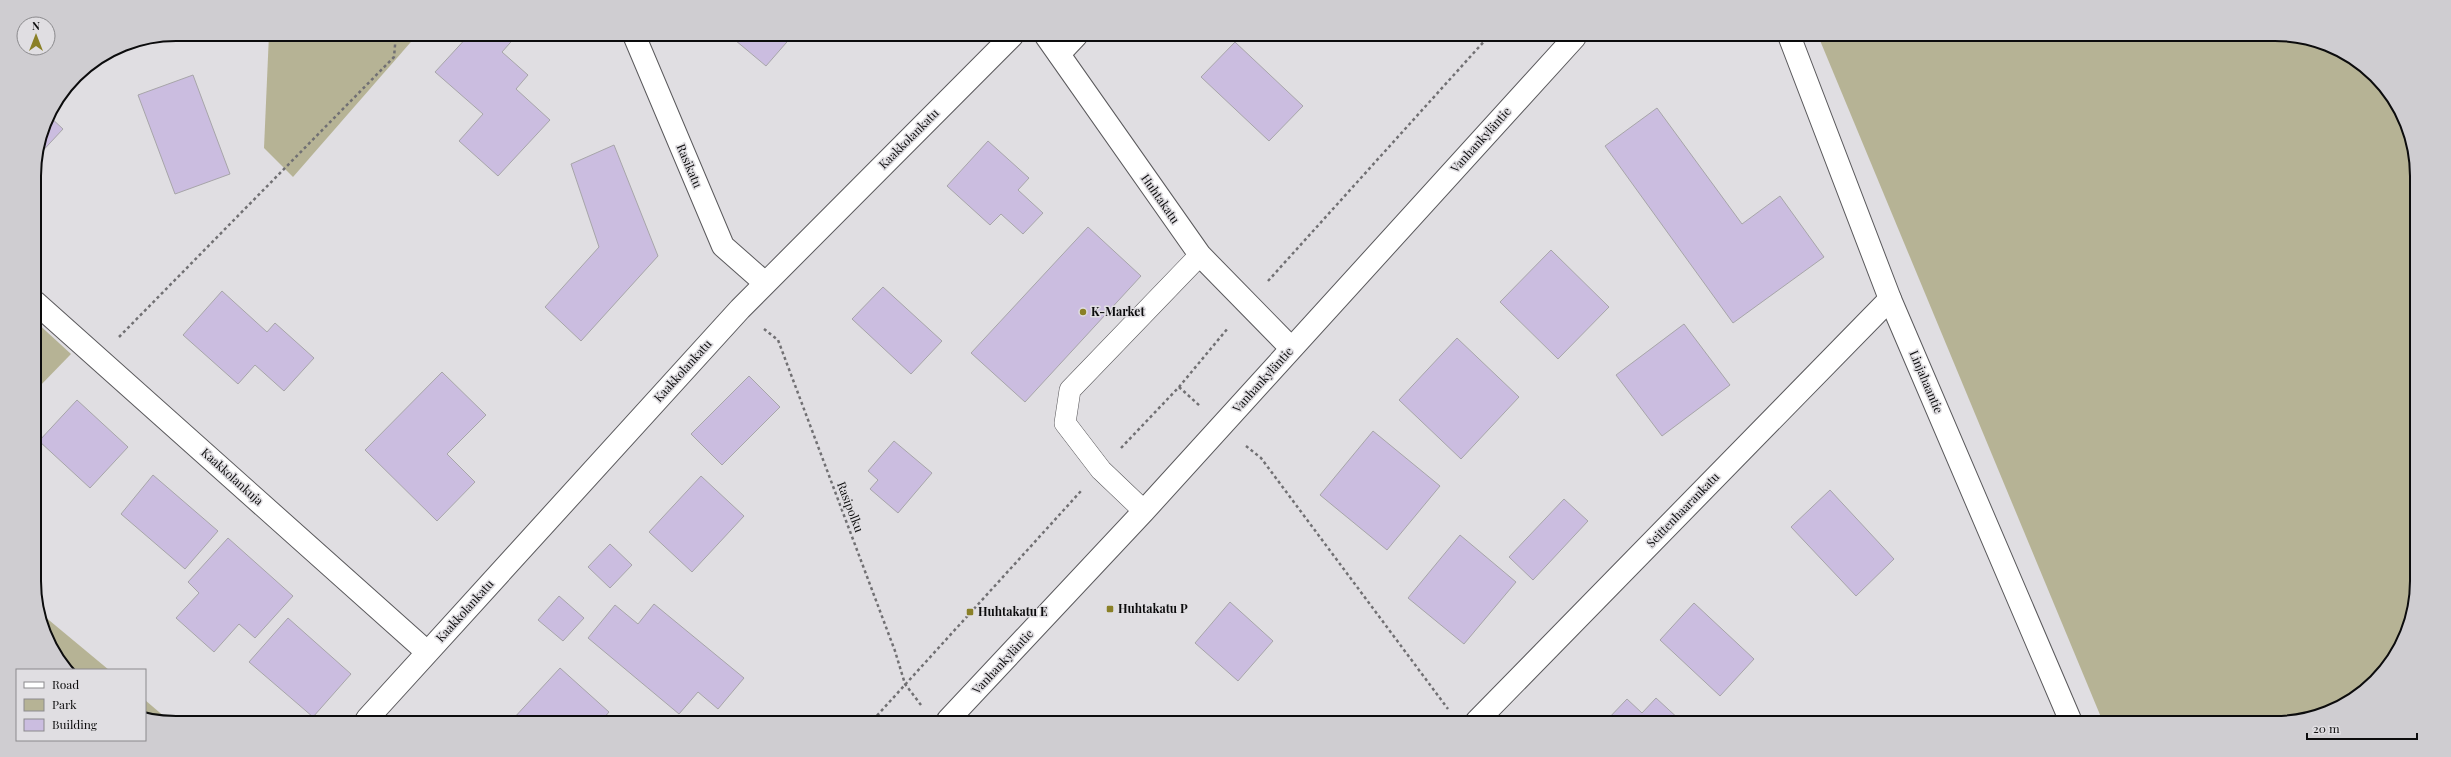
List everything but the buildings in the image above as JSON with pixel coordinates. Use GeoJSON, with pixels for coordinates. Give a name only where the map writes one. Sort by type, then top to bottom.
{"type":"FeatureCollection","features":[{"type":"Feature","properties":{"kind":"street","name":"Rasikatu"},"geometry":{"type":"LineString","coordinates":[[637,41],[723,246],[766,283]]}},
{"type":"Feature","properties":{"kind":"street","name":"Kaakkolankatu"},"geometry":{"type":"LineString","coordinates":[[370,716],[740,309],[1007,41]]}},
{"type":"Feature","properties":{"kind":"street","name":"Huhtakatu"},"geometry":{"type":"LineString","coordinates":[[1050,41],[1200,255],[1246,305],[1292,348]]}},
{"type":"Feature","properties":{"kind":"street"},"geometry":{"type":"LineString","coordinates":[[1059,54],[1071,41]]}},
{"type":"Feature","properties":{"kind":"street","name":"Vanhankyläntie"},"geometry":{"type":"LineString","coordinates":[[952,716],[1144,511],[1571,41]]}},
{"type":"Feature","properties":{"kind":"street","name":"Linjahaantie"},"geometry":{"type":"LineString","coordinates":[[1791,41],[1890,299],[2068,716]]}},
{"type":"Feature","properties":{"kind":"street","name":"Seittenhaarankatu"},"geometry":{"type":"LineString","coordinates":[[1482,716],[1890,299]]}},
{"type":"Feature","properties":{"kind":"street","name":"Kaakkolankuja"},"geometry":{"type":"LineString","coordinates":[[41,307],[99,357],[427,652]]}},
{"type":"Feature","properties":{"kind":"lane"},"geometry":{"type":"LineString","coordinates":[[1144,511],[1101,470],[1065,423],[1070,390],[1200,255]]}},
{"type":"Feature","properties":{"kind":"path"},"geometry":{"type":"LineString","coordinates":[[99,357],[394,57],[395,41]]}},
{"type":"Feature","properties":{"kind":"path"},"geometry":{"type":"LineString","coordinates":[[876,716],[904,684],[1179,387],[1246,305],[1484,41]]}},
{"type":"Feature","properties":{"kind":"path","name":"Rasipolku"},"geometry":{"type":"LineString","coordinates":[[740,309],[778,340],[895,651],[904,684],[922,708]]}},
{"type":"Feature","properties":{"kind":"path"},"geometry":{"type":"LineString","coordinates":[[1179,387],[1261,458],[1452,715]]}},
{"type":"Feature","properties":{"kind":"green space"},"geometry":{"type":"Polygon","coordinates":[[[269,41],[412,41],[293,177],[264,148],[269,41]]]}},
{"type":"Feature","properties":{"kind":"green space"},"geometry":{"type":"Polygon","coordinates":[[[1820,41],[2293,42],[2327,51],[2357,69],[2382,94],[2396,116],[2403,133],[2410,167],[2410,581],[2409,599],[2400,633],[2382,663],[2364,682],[2342,698],[2327,706],[2310,711],[2284,716],[2101,716],[1820,41]]]}},
{"type":"Feature","properties":{"kind":"green space"},"geometry":{"type":"Polygon","coordinates":[[[41,326],[71,354],[41,385],[41,326]]]}},
{"type":"Feature","properties":{"kind":"green space"},"geometry":{"type":"Polygon","coordinates":[[[47,618],[108,669],[74,669],[55,641],[47,618]]]}},
{"type":"Feature","properties":{"kind":"green space"},"geometry":{"type":"Polygon","coordinates":[[[146,701],[163,715],[146,712],[146,701]]]}},
{"type":"Feature","properties":{"kind":"place","name":"K-Market"},"geometry":{"type":"Point","coordinates":[1083,312]}},
{"type":"Feature","properties":{"kind":"place","name":"Huhtakatu P"},"geometry":{"type":"Point","coordinates":[1110,609]}},
{"type":"Feature","properties":{"kind":"place","name":"Huhtakatu E"},"geometry":{"type":"Point","coordinates":[970,612]}}]}
